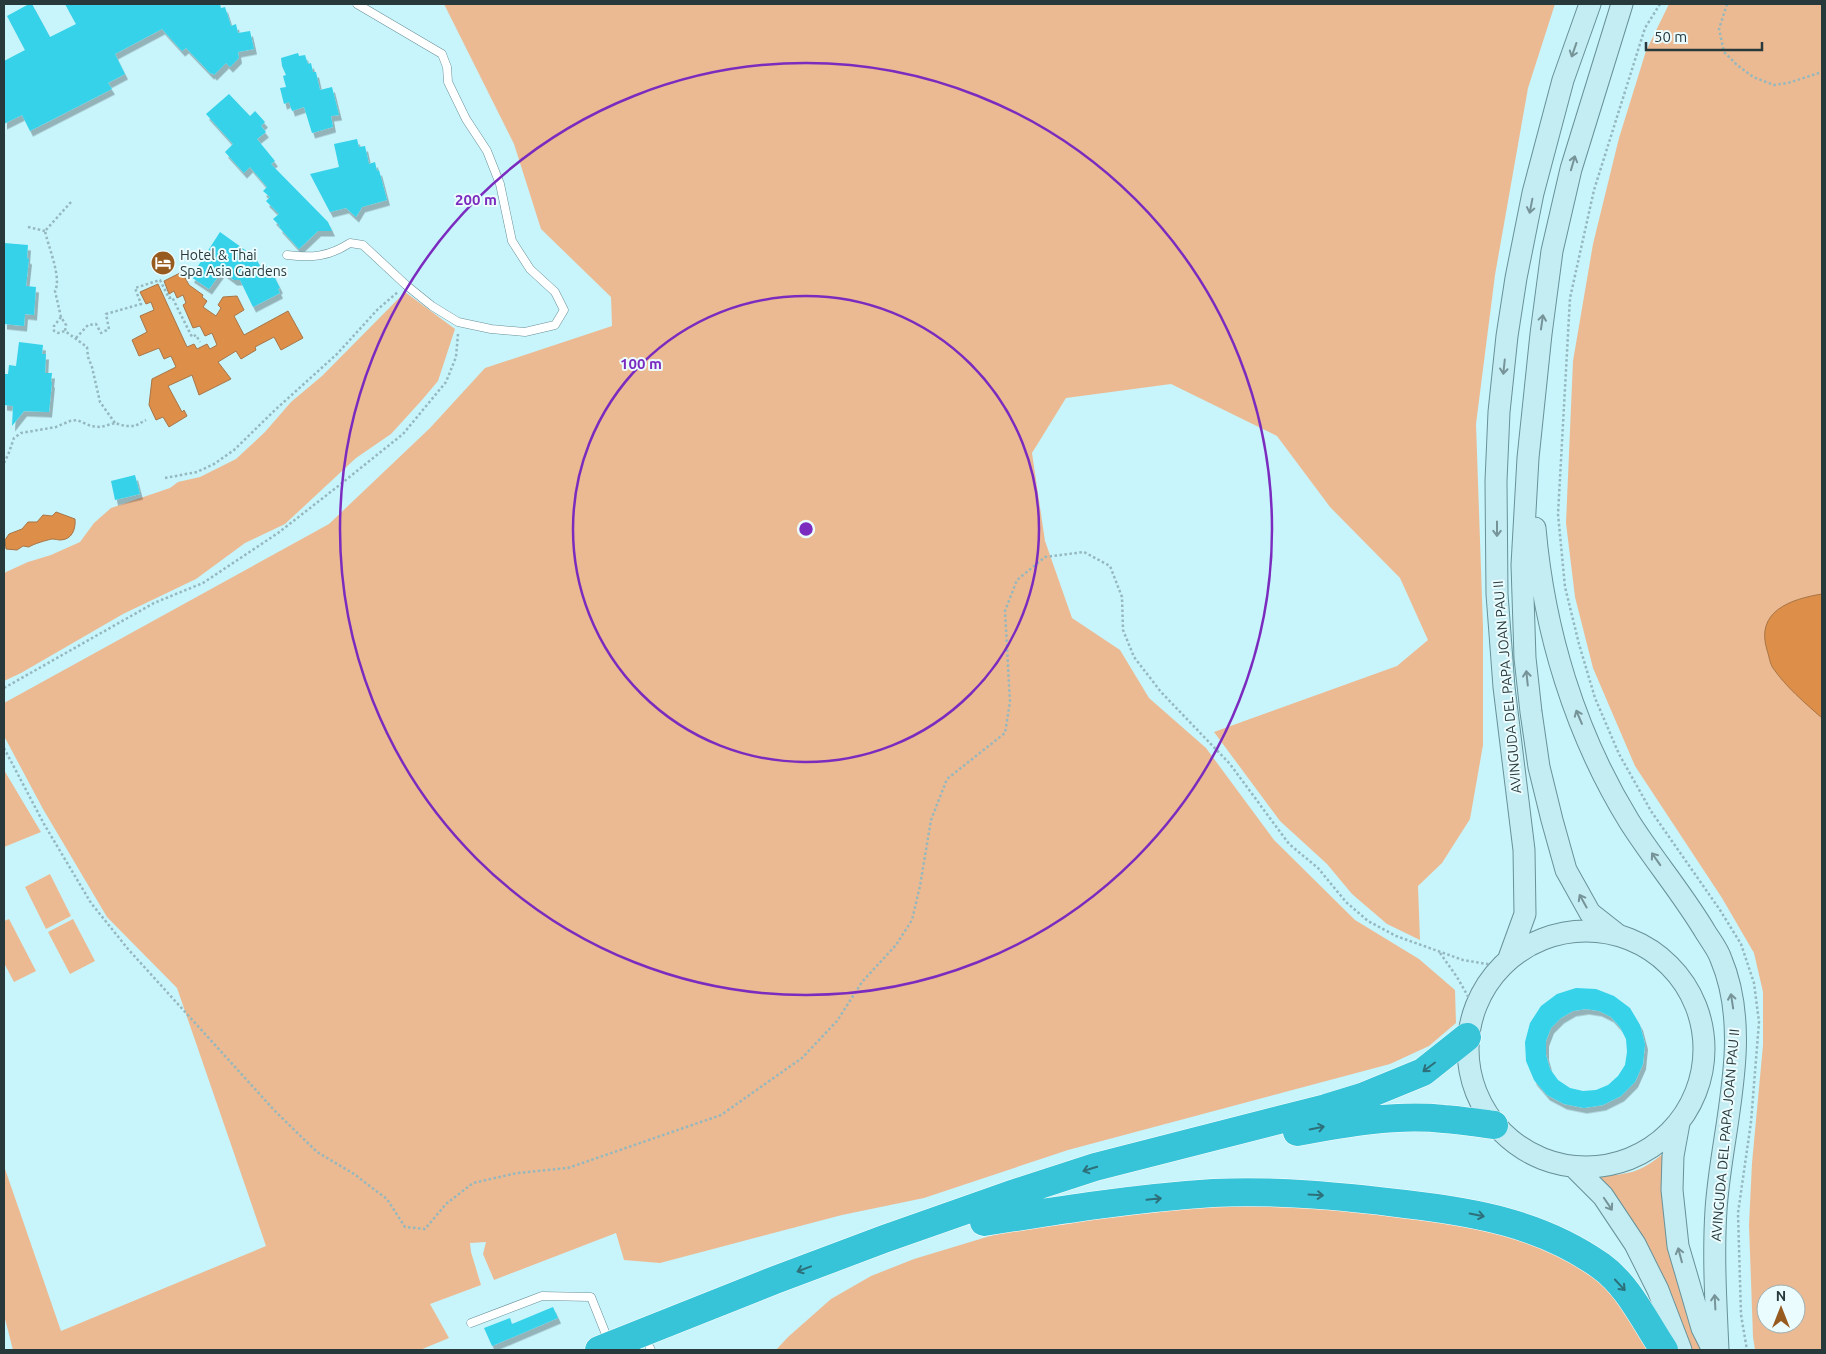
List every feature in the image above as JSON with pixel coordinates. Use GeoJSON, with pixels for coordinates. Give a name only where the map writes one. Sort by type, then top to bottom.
{"type":"FeatureCollection","features":[{"type":"Feature","properties":{"kind":"highway"},"geometry":{"type":"LineString","coordinates":[[605,1348],[775,1280],[1015,1193],[1095,1167],[1326,1108],[1362,1097],[1423,1072],[1467,1037]]}},
{"type":"Feature","properties":{"kind":"highway"},"geometry":{"type":"LineString","coordinates":[[648,1350],[889,1254],[1129,1175],[1297,1132],[1366,1120],[1420,1118],[1494,1125]]}},
{"type":"Feature","properties":{"kind":"highway"},"geometry":{"type":"LineString","coordinates":[[984,1222],[1133,1201],[1206,1194],[1240,1193],[1344,1196],[1474,1214],[1505,1221],[1542,1233],[1572,1247],[1602,1267],[1624,1288],[1664,1350]]}},
{"type":"Feature","properties":{"kind":"main road","name":"AVINGUDA DEL PAPA JOAN PAU II"},"geometry":{"type":"LineString","coordinates":[[1506,962],[1525,914],[1524,850],[1505,696],[1497,594],[1496,481],[1500,412],[1507,336],[1516,278],[1533,193],[1563,80],[1590,4]]}},
{"type":"Feature","properties":{"kind":"main road","name":"AVINGUDA DEL PAPA JOAN PAU II"},"geometry":{"type":"LineString","coordinates":[[1618,935],[1590,913],[1566,870],[1539,767],[1525,658],[1522,565],[1528,458],[1552,251],[1571,169],[1622,4]]}},
{"type":"Feature","properties":{"kind":"main road","name":"AVINGUDA DEL PAPA JOAN PAU II"},"geometry":{"type":"LineString","coordinates":[[1598,80],[1636,4]]}},
{"type":"Feature","properties":{"kind":"main road","name":"AVINGUDA DEL PAPA JOAN PAU II"},"geometry":{"type":"LineString","coordinates":[[1528,458],[1538,562],[1561,670],[1570,696],[1605,779],[1630,822],[1696,916],[1721,959],[1731,994],[1735,1024],[1734,1057],[1716,1208],[1715,1231],[1715,1293],[1718,1350]]}},
{"type":"Feature","properties":{"kind":"main road"},"geometry":{"type":"LineString","coordinates":[[1679,1124],[1650,1150],[1614,1165],[1575,1168],[1545,1161],[1517,1146],[1494,1125],[1478,1098],[1468,1068],[1467,1037],[1474,1008],[1489,981],[1506,962],[1542,939],[1580,930],[1618,935],[1654,951],[1682,978],[1700,1013],[1706,1051],[1698,1090],[1679,1124],[1673,1156],[1672,1190],[1678,1246],[1702,1328],[1713,1350]]}},
{"type":"Feature","properties":{"kind":"main road"},"geometry":{"type":"LineString","coordinates":[[1575,1168],[1603,1196],[1635,1244],[1658,1290],[1681,1350]]}},
{"type":"Feature","properties":{"kind":"lane"},"geometry":{"type":"LineString","coordinates":[[286,255],[307,257],[336,252],[350,243],[363,245],[432,306],[458,322],[491,330],[525,332],[555,325],[564,310],[555,292],[530,268],[512,241],[500,184],[487,151],[466,119],[448,82],[447,67],[442,54],[357,4]]}},
{"type":"Feature","properties":{"kind":"lane"},"geometry":{"type":"LineString","coordinates":[[471,1323],[542,1296],[591,1297],[605,1348]]}},
{"type":"Feature","properties":{"kind":"path"},"geometry":{"type":"LineString","coordinates":[[1660,4],[1645,28],[1594,190],[1570,298],[1558,514],[1565,587],[1595,698],[1619,754],[1651,811],[1720,910],[1741,944],[1754,983],[1758,1032],[1751,1122],[1738,1213],[1741,1315],[1746,1350]]}},
{"type":"Feature","properties":{"kind":"path"},"geometry":{"type":"LineString","coordinates":[[1727,4],[1719,29],[1724,52],[1753,77],[1774,84],[1788,83],[1822,72]]}},
{"type":"Feature","properties":{"kind":"path"},"geometry":{"type":"LineString","coordinates":[[45,231],[71,202]]}},
{"type":"Feature","properties":{"kind":"path"},"geometry":{"type":"LineString","coordinates":[[28,227],[45,231]]}},
{"type":"Feature","properties":{"kind":"path"},"geometry":{"type":"LineString","coordinates":[[45,231],[48,246],[53,256],[58,286],[55,291],[61,317],[66,325],[65,331]]}},
{"type":"Feature","properties":{"kind":"path"},"geometry":{"type":"LineString","coordinates":[[76,338],[88,325],[96,324],[101,333],[109,329],[106,314],[141,304],[135,288],[160,280],[169,298],[172,297],[192,337],[196,335],[200,342]]}},
{"type":"Feature","properties":{"kind":"path"},"geometry":{"type":"LineString","coordinates":[[165,478],[197,472],[214,464],[234,450],[275,410],[338,354],[378,309],[406,285]]}},
{"type":"Feature","properties":{"kind":"path"},"geometry":{"type":"LineString","coordinates":[[61,317],[54,326],[54,330],[58,333],[65,331],[87,346],[88,357],[100,402],[115,422],[125,426],[135,426],[146,420]]}},
{"type":"Feature","properties":{"kind":"path"},"geometry":{"type":"LineString","coordinates":[[4,688],[154,603],[203,583],[278,533],[403,434],[446,382],[456,357],[458,322]]}},
{"type":"Feature","properties":{"kind":"path"},"geometry":{"type":"LineString","coordinates":[[4,462],[14,438],[21,433],[56,427],[77,420],[91,426],[102,427],[115,422]]}},
{"type":"Feature","properties":{"kind":"path"},"geometry":{"type":"LineString","coordinates":[[4,748],[44,824],[91,903],[128,949],[274,1110],[316,1152],[354,1174],[387,1199],[405,1227],[425,1229],[446,1204],[473,1183],[517,1173],[568,1168],[721,1115],[802,1058],[837,1021],[862,982],[896,946],[912,920],[920,886],[931,820],[947,779],[1005,732],[1010,702],[1005,611],[1016,580],[1045,557],[1084,552],[1110,566],[1122,597],[1124,630],[1134,657],[1161,692],[1230,764],[1289,844],[1318,868],[1346,902],[1368,921],[1396,936],[1463,960],[1506,962]]}},
{"type":"Feature","properties":{"kind":"path"},"geometry":{"type":"LineString","coordinates":[[1439,952],[1457,977],[1474,1008]]}},
{"type":"Feature","properties":{"kind":"shaded area"},"geometry":{"type":"Polygon","coordinates":[[[444,4],[1555,4],[1528,88],[1495,275],[1476,424],[1483,627],[1483,745],[1470,819],[1442,863],[1418,886],[1420,940],[1387,924],[1352,894],[1327,864],[1280,821],[1214,732],[1397,666],[1428,640],[1400,578],[1330,507],[1277,436],[1171,384],[1066,398],[1032,453],[1045,541],[1072,618],[1120,650],[1149,698],[1206,748],[1274,840],[1355,920],[1419,959],[1455,990],[1456,1023],[1429,1046],[1390,1064],[1068,1150],[924,1198],[842,1215],[660,1263],[624,1260],[616,1233],[494,1280],[483,1254],[486,1242],[470,1243],[481,1285],[430,1304],[449,1338],[420,1350],[13,1350],[4,1315],[4,1166],[61,1331],[266,1246],[177,988],[107,917],[43,809],[4,736],[4,703],[329,524],[430,428],[485,368],[612,326],[611,297],[541,229],[514,144],[444,4]]]}},
{"type":"Feature","properties":{"kind":"shaded area"},"geometry":{"type":"Polygon","coordinates":[[[1669,4],[1822,4],[1822,1350],[1755,1350],[1749,1225],[1752,1163],[1763,1045],[1763,992],[1754,953],[1722,898],[1635,766],[1593,668],[1575,597],[1566,523],[1573,361],[1593,244],[1619,138],[1646,51],[1669,4]]]}},
{"type":"Feature","properties":{"kind":"shaded area"},"geometry":{"type":"Polygon","coordinates":[[[182,272],[189,285],[203,295],[202,297],[207,301],[203,307],[216,316],[221,308],[218,305],[223,297],[237,296],[244,310],[234,316],[244,335],[288,311],[303,338],[281,350],[274,337],[255,347],[256,350],[241,359],[236,351],[218,362],[231,379],[199,395],[192,375],[168,386],[182,412],[184,410],[187,416],[169,427],[163,417],[156,420],[149,405],[152,379],[176,367],[171,356],[164,359],[159,348],[139,356],[132,340],[147,332],[140,316],[154,310],[151,302],[146,304],[140,292],[158,284],[187,347],[194,344],[197,349],[207,344],[210,349],[217,345],[212,333],[205,336],[200,326],[193,328],[183,305],[186,303],[183,295],[177,298],[174,291],[169,294],[164,281],[182,272]]]}},
{"type":"Feature","properties":{"kind":"shaded area"},"geometry":{"type":"Polygon","coordinates":[[[405,292],[455,329],[438,381],[391,434],[356,458],[285,524],[245,543],[196,579],[123,614],[4,681],[4,574],[6,572],[80,542],[94,523],[111,508],[170,488],[178,482],[200,477],[236,459],[265,432],[291,402],[322,376],[405,292]]]}},
{"type":"Feature","properties":{"kind":"shaded area"},"geometry":{"type":"Polygon","coordinates":[[[56,512],[75,519],[74,530],[68,538],[64,540],[53,539],[29,547],[23,546],[17,550],[6,549],[5,540],[9,534],[22,529],[28,522],[37,522],[43,515],[52,516],[56,512]]]}},
{"type":"Feature","properties":{"kind":"shaded area"},"geometry":{"type":"Polygon","coordinates":[[[1822,594],[1822,718],[1790,688],[1773,668],[1765,637],[1766,626],[1771,616],[1778,609],[1799,599],[1822,594]]]}},
{"type":"Feature","properties":{"kind":"shaded area"},"geometry":{"type":"Polygon","coordinates":[[[4,770],[41,832],[4,847],[4,770]]]}},
{"type":"Feature","properties":{"kind":"shaded area"},"geometry":{"type":"Polygon","coordinates":[[[50,874],[71,916],[46,929],[25,887],[50,874]]]}},
{"type":"Feature","properties":{"kind":"shaded area"},"geometry":{"type":"Polygon","coordinates":[[[9,919],[36,971],[14,982],[4,963],[4,921],[9,919]]]}},
{"type":"Feature","properties":{"kind":"shaded area"},"geometry":{"type":"Polygon","coordinates":[[[73,919],[95,961],[70,974],[48,932],[73,919]]]}},
{"type":"Feature","properties":{"kind":"shaded area"},"geometry":{"type":"Polygon","coordinates":[[[1664,1153],[1702,1350],[1690,1350],[1615,1201],[1600,1176],[1627,1173],[1641,1169],[1664,1153]]]}},
{"type":"Feature","properties":{"kind":"shaded area"},"geometry":{"type":"Polygon","coordinates":[[[1309,1202],[1517,1233],[1597,1274],[1655,1350],[776,1350],[831,1299],[871,1276],[914,1259],[990,1236],[1051,1222],[1119,1210],[1309,1202]]]}},
{"type":"Feature","properties":{"kind":"building"},"geometry":{"type":"Polygon","coordinates":[[[32,4],[50,37],[76,24],[65,4],[220,4],[221,8],[225,7],[231,26],[236,24],[238,33],[250,31],[254,49],[238,52],[239,58],[230,67],[226,63],[214,75],[186,48],[182,51],[162,29],[115,54],[125,74],[108,83],[112,89],[30,131],[22,115],[4,124],[4,61],[25,50],[7,16],[32,4]]]}},
{"type":"Feature","properties":{"kind":"building"},"geometry":{"type":"Polygon","coordinates":[[[298,53],[299,56],[305,55],[308,64],[311,63],[313,72],[316,72],[320,90],[332,87],[339,115],[331,116],[333,127],[312,133],[304,107],[292,111],[289,102],[284,104],[280,88],[286,87],[283,76],[286,75],[281,58],[298,53]]]}},
{"type":"Feature","properties":{"kind":"building"},"geometry":{"type":"Polygon","coordinates":[[[229,94],[250,116],[255,111],[265,122],[261,126],[266,132],[257,139],[275,161],[271,164],[328,222],[332,231],[318,231],[299,249],[279,227],[273,219],[279,214],[266,201],[270,197],[263,191],[267,187],[250,167],[244,173],[225,152],[233,144],[206,114],[229,94]]]}},
{"type":"Feature","properties":{"kind":"building"},"geometry":{"type":"Polygon","coordinates":[[[357,139],[359,147],[365,146],[369,164],[375,162],[377,171],[379,170],[387,200],[362,207],[356,217],[346,208],[330,212],[310,174],[339,167],[334,144],[357,139]]]}},
{"type":"Feature","properties":{"kind":"building"},"geometry":{"type":"Polygon","coordinates":[[[220,232],[255,257],[262,269],[267,266],[271,270],[280,288],[278,289],[280,293],[253,307],[240,280],[234,280],[222,271],[209,289],[191,277],[220,232]]]}},
{"type":"Feature","properties":{"kind":"building"},"geometry":{"type":"Polygon","coordinates":[[[4,243],[28,245],[27,258],[29,259],[26,286],[36,287],[34,315],[25,314],[24,326],[4,324],[4,243]]]}},
{"type":"Feature","properties":{"kind":"building"},"geometry":{"type":"Polygon","coordinates":[[[19,342],[43,345],[42,354],[46,354],[45,373],[52,373],[52,382],[49,412],[24,411],[12,426],[13,406],[4,405],[4,374],[8,374],[9,365],[16,366],[19,342]]]}},
{"type":"Feature","properties":{"kind":"building"},"geometry":{"type":"Polygon","coordinates":[[[135,475],[140,494],[115,500],[111,481],[135,475]]]}},
{"type":"Feature","properties":{"kind":"building"},"geometry":{"type":"Polygon","coordinates":[[[1576,988],[1596,989],[1614,996],[1630,1008],[1640,1025],[1645,1044],[1643,1064],[1635,1082],[1621,1096],[1603,1105],[1584,1108],[1564,1104],[1547,1095],[1534,1080],[1526,1061],[1525,1042],[1530,1023],[1541,1006],[1557,994],[1576,988]],[[1586,1009],[1573,1011],[1561,1018],[1551,1028],[1546,1041],[1546,1055],[1550,1069],[1558,1080],[1570,1088],[1583,1091],[1596,1090],[1608,1085],[1618,1076],[1625,1065],[1626,1039],[1620,1027],[1611,1017],[1599,1011],[1586,1009]]]}},
{"type":"Feature","properties":{"kind":"building"},"geometry":{"type":"Polygon","coordinates":[[[553,1307],[558,1318],[492,1346],[484,1328],[510,1318],[512,1324],[553,1307]]]}},
{"type":"Feature","properties":{"kind":"place","name":"Hotel & Thai Spa Asia Gardens"},"geometry":{"type":"Point","coordinates":[163,263]}}]}
